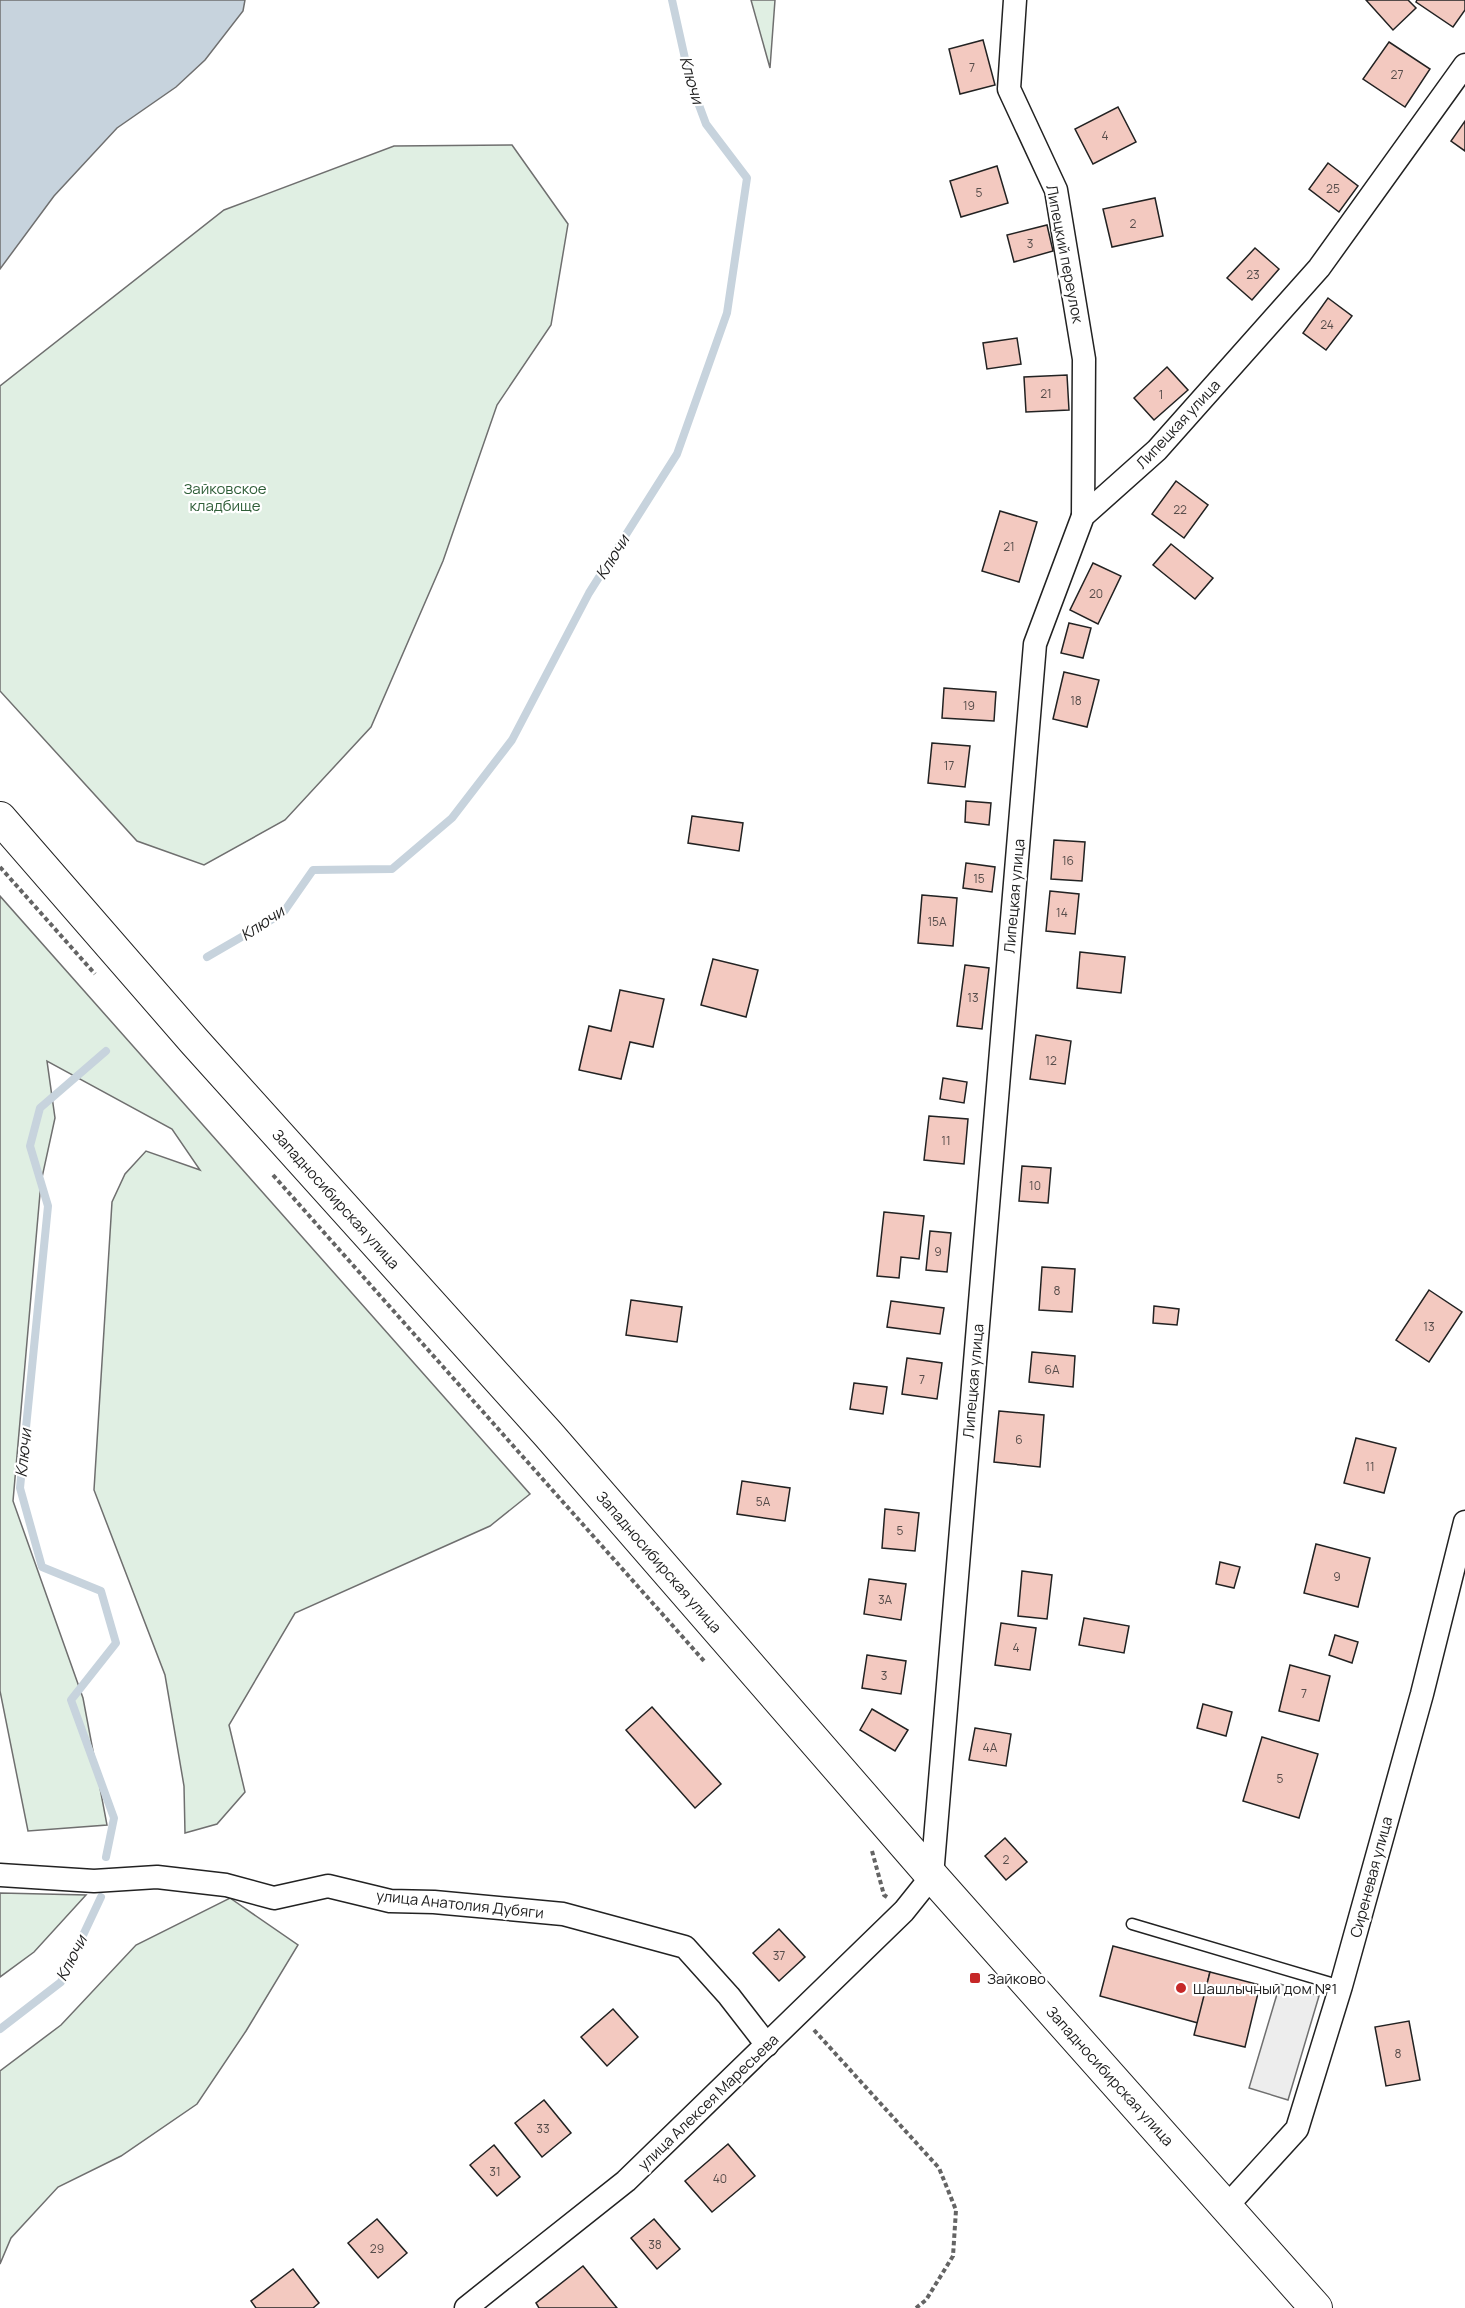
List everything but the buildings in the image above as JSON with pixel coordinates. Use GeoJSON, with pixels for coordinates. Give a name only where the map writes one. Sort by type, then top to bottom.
{"type":"FeatureCollection","features":[{"type":"Feature","properties":{"kind":"main road","name":"Западносибирская улица"},"geometry":{"type":"LineString","coordinates":[[0,818],[194,1041],[556,1443],[932,1876],[1316,2308]]}},
{"type":"Feature","properties":{"kind":"street","name":"Липецкий переулок"},"geometry":{"type":"LineString","coordinates":[[1015,0],[1009,89],[1056,190],[1084,359],[1083,516]]}},
{"type":"Feature","properties":{"kind":"street","name":"Липецкая улица"},"geometry":{"type":"LineString","coordinates":[[932,1876],[1035,644],[1083,516],[1157,450],[1319,268],[1465,65]]}},
{"type":"Feature","properties":{"kind":"street","name":"Сиреневая улица"},"geometry":{"type":"LineString","coordinates":[[1226,2207],[1296,2129],[1341,1986],[1422,1694],[1465,1522]]}},
{"type":"Feature","properties":{"kind":"street","name":"улица Анатолия Дубяги"},"geometry":{"type":"LineString","coordinates":[[0,1875],[94,1881],[157,1877],[226,1885],[274,1898],[328,1886],[390,1900],[563,1914],[685,1947],[729,1996],[767,2045]]}},
{"type":"Feature","properties":{"kind":"street","name":"улица Алексея Маресьева"},"geometry":{"type":"LineString","coordinates":[[466,2308],[626,2181],[904,1911],[932,1876]]}},
{"type":"Feature","properties":{"kind":"lane"},"geometry":{"type":"LineString","coordinates":[[1132,1924],[1341,1986]]}},
{"type":"Feature","properties":{"kind":"path"},"geometry":{"type":"LineString","coordinates":[[0,867],[103,983]]}},
{"type":"Feature","properties":{"kind":"path"},"geometry":{"type":"LineString","coordinates":[[270,1170],[705,1662]]}},
{"type":"Feature","properties":{"kind":"path"},"geometry":{"type":"LineString","coordinates":[[872,1850],[884,1895],[904,1911]]}},
{"type":"Feature","properties":{"kind":"path"},"geometry":{"type":"LineString","coordinates":[[799,2014],[939,2168],[956,2210],[953,2256],[926,2300],[916,2308]]}},
{"type":"Feature","properties":{"kind":"green space"},"geometry":{"type":"Polygon","coordinates":[[[751,0],[775,0],[770,68],[751,0]]]}},
{"type":"Feature","properties":{"kind":"green space","name":"Зайковское кладбище"},"geometry":{"type":"Polygon","coordinates":[[[512,145],[568,224],[551,325],[497,405],[443,561],[371,727],[285,820],[204,865],[137,841],[0,691],[0,386],[224,210],[394,146],[512,145]]]}},
{"type":"Feature","properties":{"kind":"green space"},"geometry":{"type":"Polygon","coordinates":[[[0,896],[530,1494],[490,1526],[295,1613],[229,1725],[245,1792],[217,1824],[185,1833],[184,1786],[165,1675],[94,1490],[112,1202],[125,1174],[146,1151],[200,1170],[172,1129],[47,1061],[55,1118],[41,1182],[13,1501],[83,1698],[107,1825],[28,1831],[0,1691],[0,896]]]}},
{"type":"Feature","properties":{"kind":"green space"},"geometry":{"type":"Polygon","coordinates":[[[0,1893],[86,1895],[34,1952],[0,1977],[0,1893]]]}},
{"type":"Feature","properties":{"kind":"green space"},"geometry":{"type":"Polygon","coordinates":[[[230,1898],[298,1945],[246,2031],[197,2104],[121,2156],[58,2187],[11,2238],[0,2264],[0,2071],[61,2025],[136,1945],[230,1898]]]}},
{"type":"Feature","properties":{"kind":"shaded area"},"geometry":{"type":"Polygon","coordinates":[[[0,0],[245,0],[243,11],[205,60],[176,87],[117,128],[54,196],[0,269],[0,0]]]}},
{"type":"Feature","properties":{"kind":"shaded area"},"geometry":{"type":"Polygon","coordinates":[[[1280,1984],[1319,1996],[1288,2100],[1249,2088],[1280,1984]]]}},
{"type":"Feature","properties":{"kind":"waterway","name":"Ключи"},"geometry":{"type":"LineString","coordinates":[[207,957],[283,913],[313,870],[392,869],[452,818],[512,740],[589,593],[677,454],[727,313],[747,178],[706,124],[690,81],[672,0]]}},
{"type":"Feature","properties":{"kind":"waterway","name":"Ключи"},"geometry":{"type":"LineString","coordinates":[[106,1051],[40,1108],[30,1146],[48,1206],[20,1488],[42,1567],[101,1591],[116,1643],[71,1700],[114,1818],[106,1857]]}},
{"type":"Feature","properties":{"kind":"waterway","name":"Ключи"},"geometry":{"type":"LineString","coordinates":[[0,2029],[61,1982],[101,1897]]}},
{"type":"Feature","properties":{"kind":"place","name":"Зайково"},"geometry":{"type":"Point","coordinates":[975,1978]}},
{"type":"Feature","properties":{"kind":"place","name":"Шашлычный дом №1"},"geometry":{"type":"Point","coordinates":[1181,1988]}}]}
